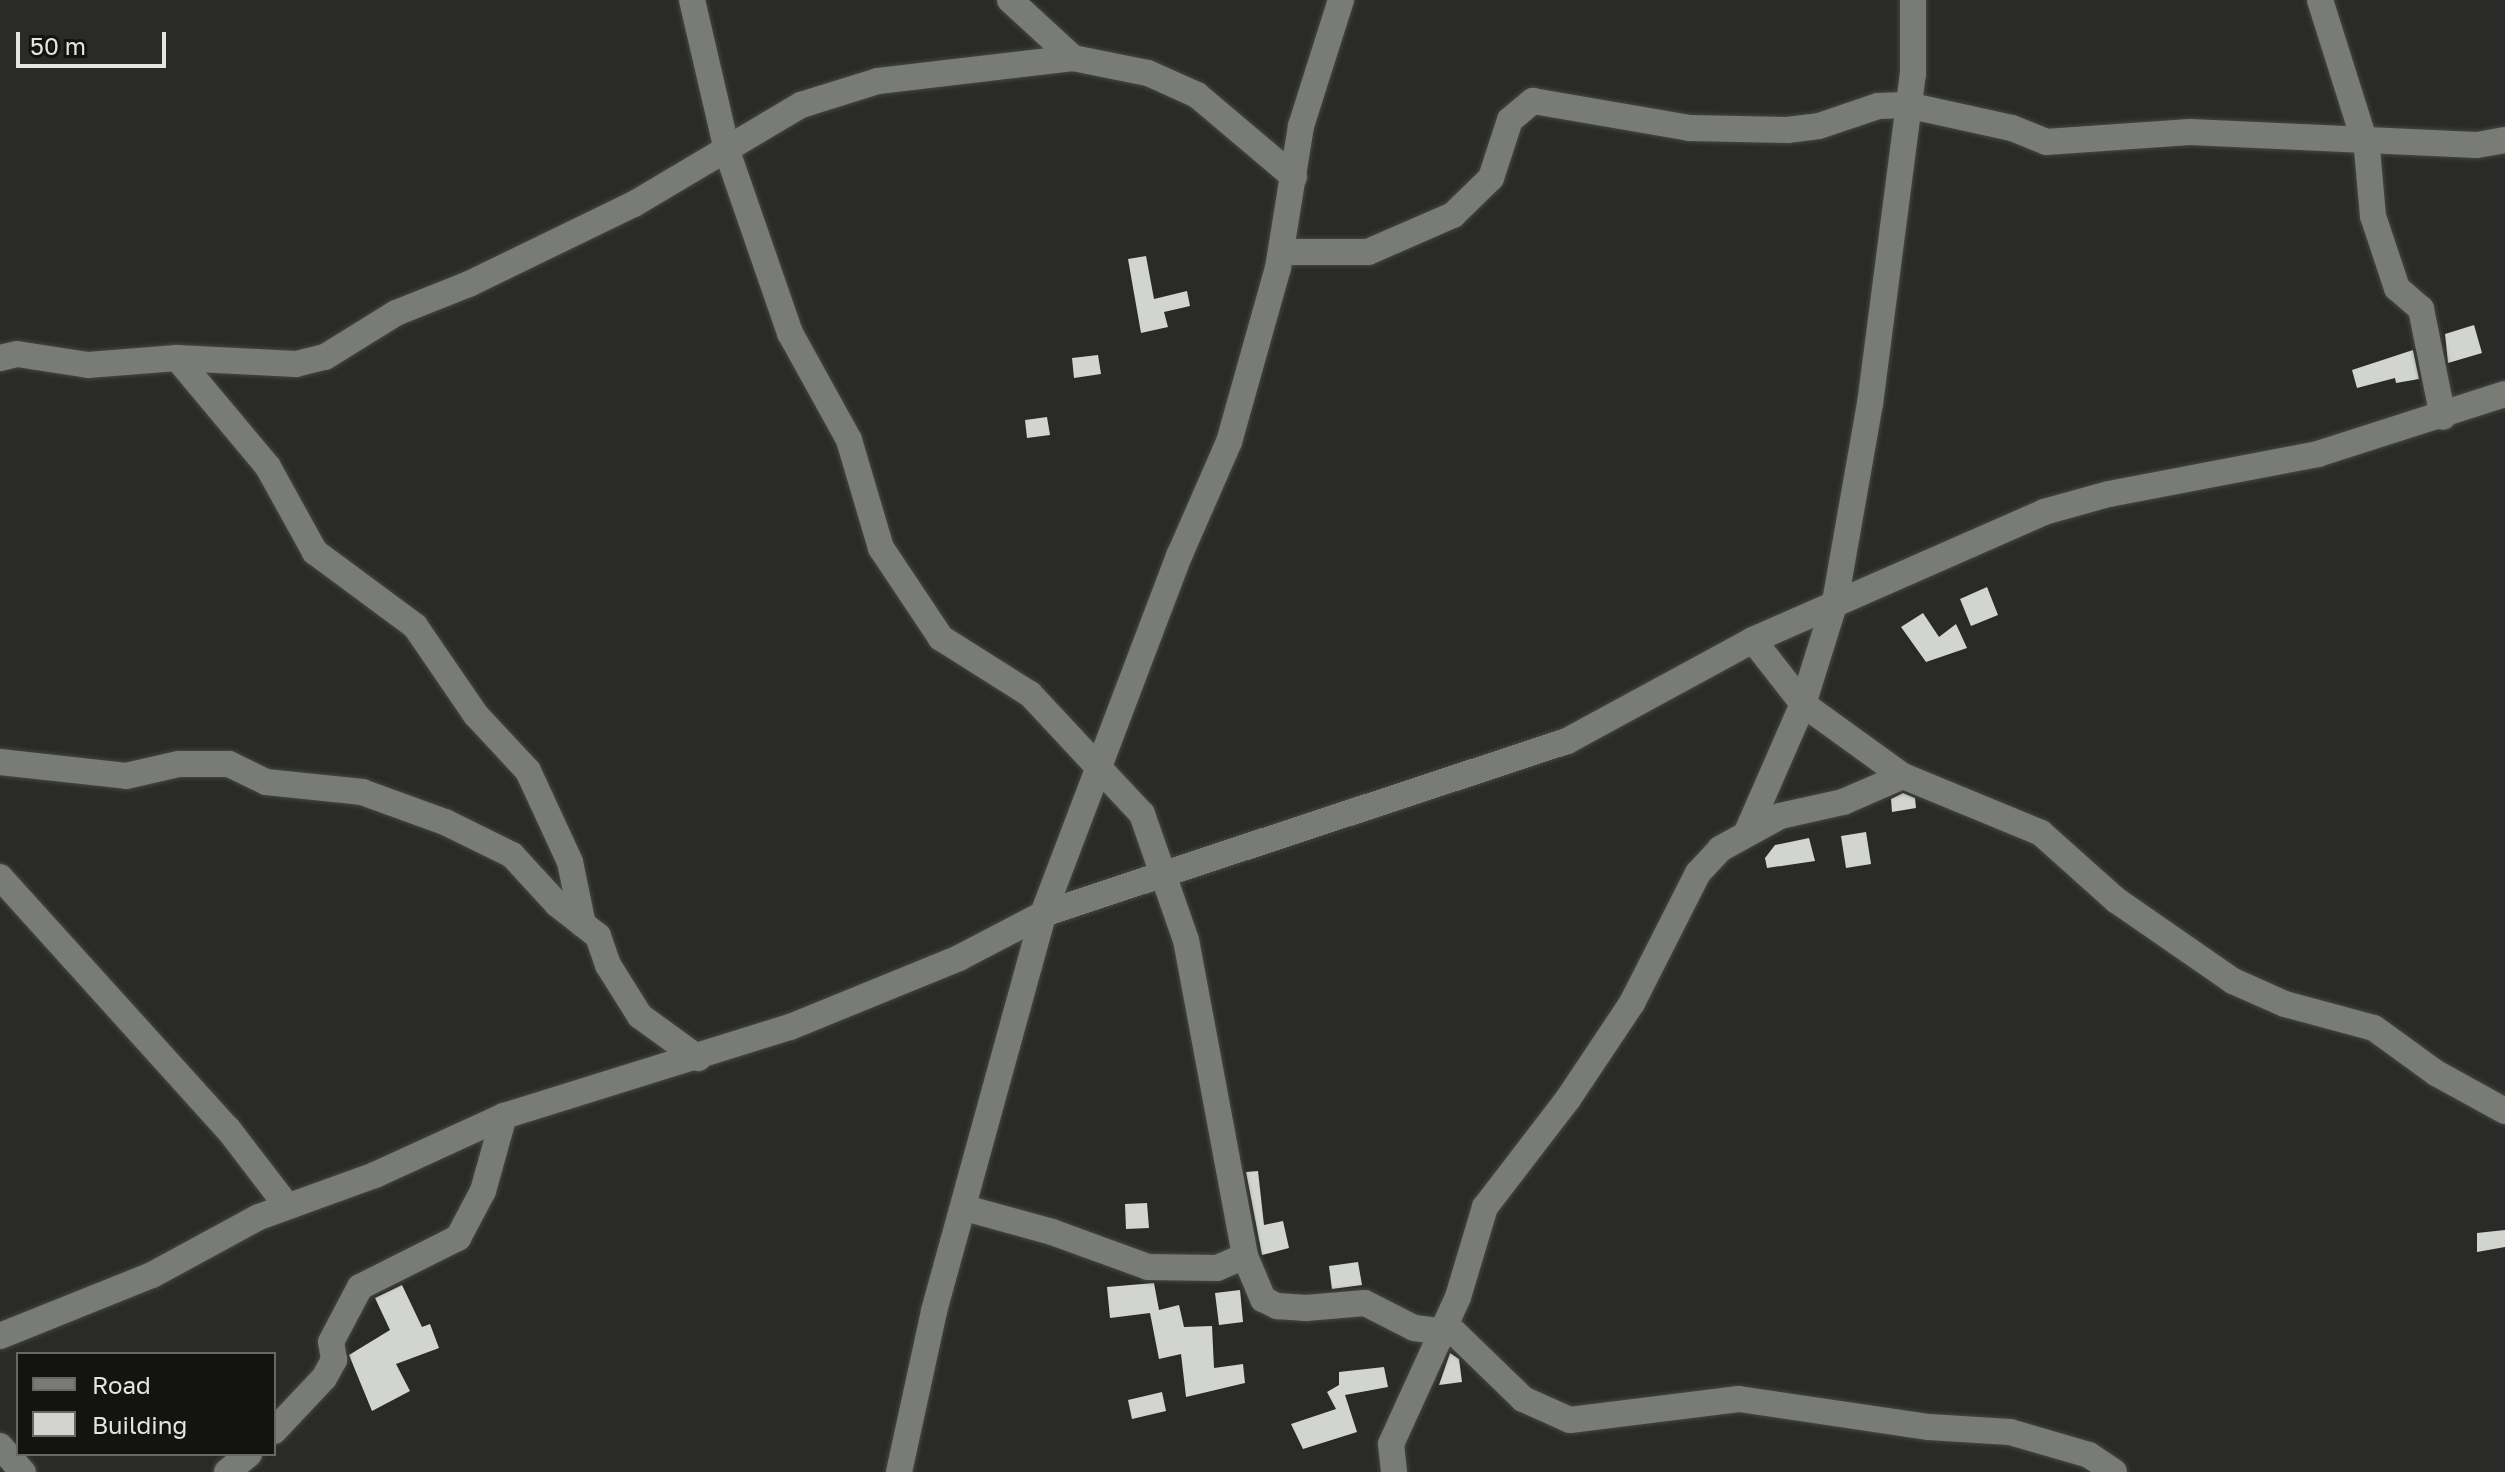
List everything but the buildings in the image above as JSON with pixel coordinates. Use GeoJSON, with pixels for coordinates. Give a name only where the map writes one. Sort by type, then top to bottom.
{"type":"FeatureCollection","features":[{"type":"Feature","properties":{"kind":"street"},"geometry":{"type":"LineString","coordinates":[[692,0],[727,151],[790,333],[841,421],[876,534],[911,599],[953,650],[1030,694],[1142,814],[1197,987],[1245,1256],[1253,1284]]}},
{"type":"Feature","properties":{"kind":"street"},"geometry":{"type":"LineString","coordinates":[[1010,0],[1073,58]]}},
{"type":"Feature","properties":{"kind":"street"},"geometry":{"type":"LineString","coordinates":[[899,1472],[931,1326],[1043,914],[1180,554],[1225,453],[1281,252],[1301,126],[1341,0]]}},
{"type":"Feature","properties":{"kind":"street"},"geometry":{"type":"LineString","coordinates":[[1747,832],[1803,704],[1835,602],[1870,404],[1913,74],[1913,0]]}},
{"type":"Feature","properties":{"kind":"street"},"geometry":{"type":"LineString","coordinates":[[2320,0],[2365,142],[2373,216],[2397,288],[2421,309],[2443,417]]}},
{"type":"Feature","properties":{"kind":"street"},"geometry":{"type":"LineString","coordinates":[[0,358],[17,354],[88,365],[177,358],[296,364],[325,357],[396,313],[469,284],[634,204],[684,171],[727,151],[783,113],[866,84],[1073,58],[1148,73],[1197,95],[1294,177]]}},
{"type":"Feature","properties":{"kind":"street"},"geometry":{"type":"LineString","coordinates":[[1281,252],[1368,252],[1453,215],[1491,178],[1510,120],[1533,101],[1690,128],[1787,130],[1819,126],[1878,106],[1907,105],[2012,128],[2046,142],[2190,132],[2477,145],[2505,140]]}},
{"type":"Feature","properties":{"kind":"street"},"geometry":{"type":"LineString","coordinates":[[177,358],[268,467],[315,552],[415,626],[476,715],[528,771],[570,862],[583,925]]}},
{"type":"Feature","properties":{"kind":"street"},"geometry":{"type":"LineString","coordinates":[[0,1336],[152,1275],[287,1206],[375,1175],[504,1116],[790,1027],[959,958],[1043,914],[1567,741],[1753,640],[1835,602],[2077,501],[2318,454],[2443,417],[2505,394]]}},
{"type":"Feature","properties":{"kind":"street"},"geometry":{"type":"LineString","coordinates":[[1753,640],[1803,704],[1903,776],[2041,833],[2116,900],[2233,981],[2285,1004],[2374,1028],[2448,1080],[2505,1111]]}},
{"type":"Feature","properties":{"kind":"street"},"geometry":{"type":"LineString","coordinates":[[0,762],[126,776],[179,764],[229,764],[266,782],[362,792],[445,822],[512,855],[557,904],[598,936],[608,965],[640,1016],[698,1058]]}},
{"type":"Feature","properties":{"kind":"street"},"geometry":{"type":"LineString","coordinates":[[1394,1472],[1391,1444],[1458,1297],[1494,1189],[1609,1039],[1644,984],[1698,873],[1720,849],[1747,832],[1790,812],[1843,802],[1903,776]]}},
{"type":"Feature","properties":{"kind":"street"},"geometry":{"type":"LineString","coordinates":[[0,877],[228,1129],[287,1206]]}},
{"type":"Feature","properties":{"kind":"street"},"geometry":{"type":"LineString","coordinates":[[276,1429],[324,1378],[334,1360],[331,1342],[360,1287],[458,1238],[483,1191],[504,1116]]}},
{"type":"Feature","properties":{"kind":"street"},"geometry":{"type":"LineString","coordinates":[[965,1208],[1052,1232],[1148,1267],[1217,1268],[1253,1284],[1277,1306],[1350,1301],[1414,1328],[1441,1330],[1471,1345],[1523,1399],[1570,1420],[1739,1399],[1929,1427],[2010,1432],[2089,1455],[2114,1472]]}},
{"type":"Feature","properties":{"kind":"street"},"geometry":{"type":"LineString","coordinates":[[1217,1268],[1245,1256]]}},
{"type":"Feature","properties":{"kind":"street"},"geometry":{"type":"LineString","coordinates":[[0,1446],[23,1472]]}},
{"type":"Feature","properties":{"kind":"street"},"geometry":{"type":"LineString","coordinates":[[227,1472],[247,1456]]}}]}
